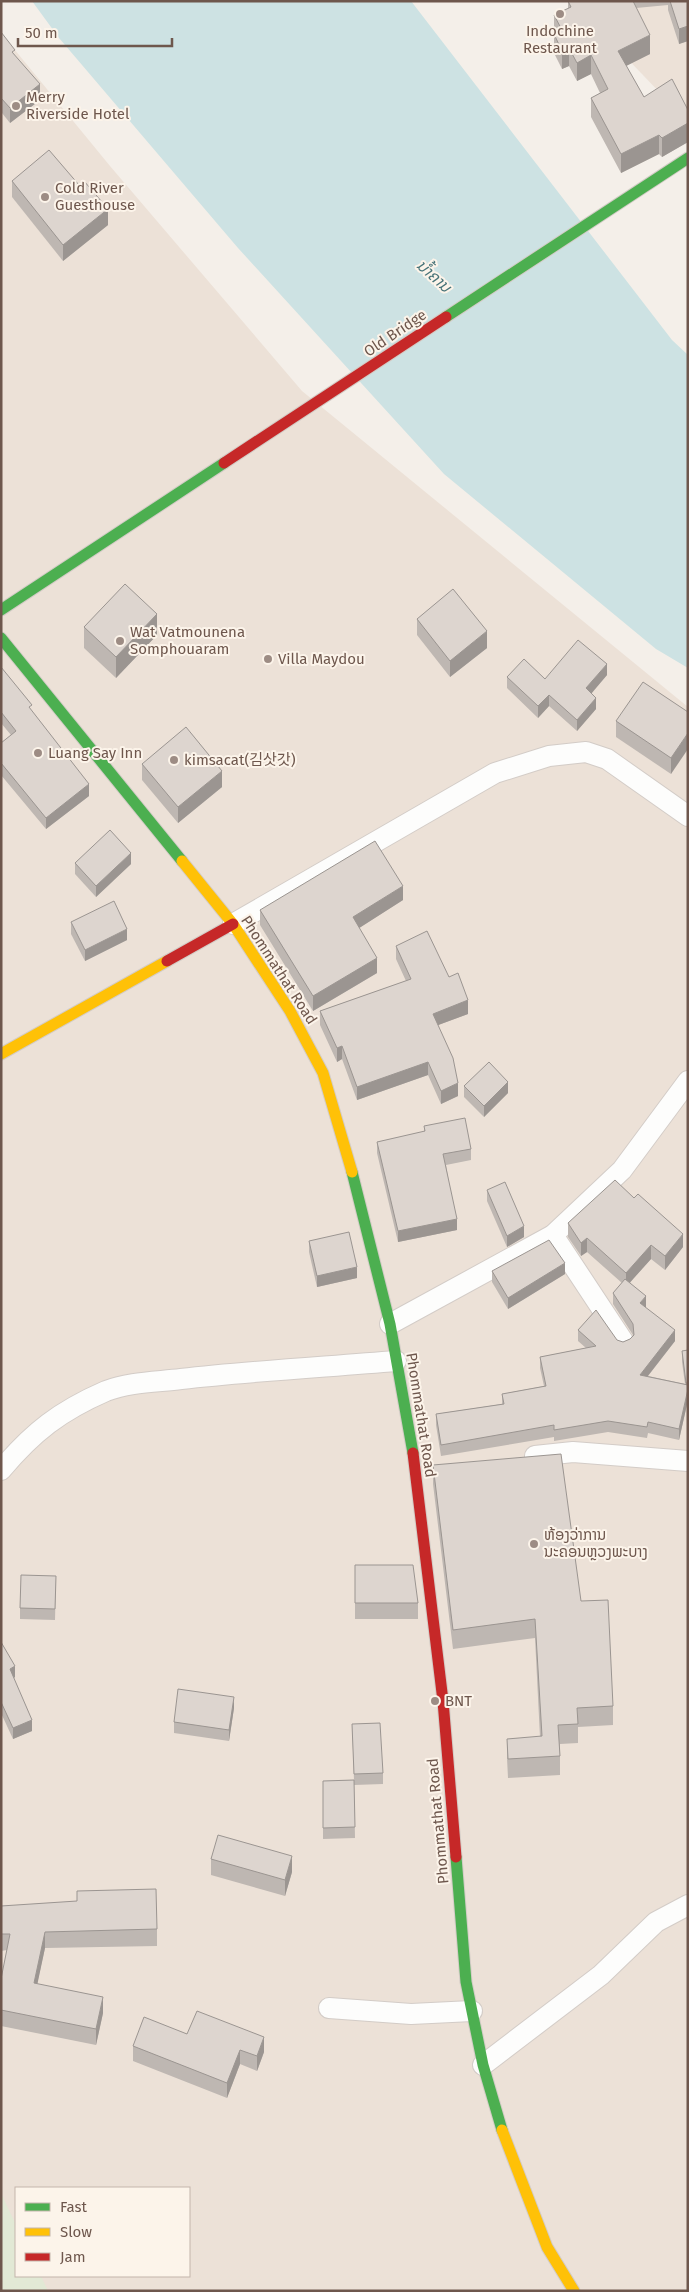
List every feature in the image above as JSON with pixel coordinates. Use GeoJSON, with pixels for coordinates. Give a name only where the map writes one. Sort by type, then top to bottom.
{"type":"FeatureCollection","features":[{"type":"Feature","properties":{"kind":"street","name":"Old Bridge"},"geometry":{"type":"LineString","coordinates":[[1,610],[276,431],[688,158]]}},
{"type":"Feature","properties":{"kind":"street","name":"Phommathat Road"},"geometry":{"type":"LineString","coordinates":[[1,638],[233,924],[290,1010],[323,1073],[350,1164],[390,1324],[396,1361],[425,1471],[466,1982],[483,2065],[504,2136],[547,2247],[574,2291]]}},
{"type":"Feature","properties":{"kind":"street"},"geometry":{"type":"LineString","coordinates":[[1,1054],[233,924],[495,773],[549,756],[586,752],[607,758],[688,816]]}},
{"type":"Feature","properties":{"kind":"street"},"geometry":{"type":"LineString","coordinates":[[390,1324],[552,1235],[584,1208],[622,1170],[688,1081]]}},
{"type":"Feature","properties":{"kind":"street"},"geometry":{"type":"LineString","coordinates":[[552,1235],[623,1341]]}},
{"type":"Feature","properties":{"kind":"street"},"geometry":{"type":"LineString","coordinates":[[1,1470],[23,1444],[54,1417],[108,1391],[135,1385],[205,1376],[396,1361]]}},
{"type":"Feature","properties":{"kind":"street"},"geometry":{"type":"LineString","coordinates":[[514,1458],[573,1452],[688,1462]]}},
{"type":"Feature","properties":{"kind":"street"},"geometry":{"type":"LineString","coordinates":[[483,2065],[601,1975],[656,1922],[688,1905]]}},
{"type":"Feature","properties":{"kind":"street"},"geometry":{"type":"LineString","coordinates":[[329,2008],[411,2014],[472,2011]]}},
{"type":"Feature","properties":{"kind":"shaded area"},"geometry":{"type":"Polygon","coordinates":[[[572,1],[688,1],[688,122],[572,1]]]}},
{"type":"Feature","properties":{"kind":"shaded area"},"geometry":{"type":"Polygon","coordinates":[[[1,33],[110,166],[302,391],[688,707],[688,2291],[1,2291],[1,33]]]}},
{"type":"Feature","properties":{"kind":"green space"},"geometry":{"type":"Polygon","coordinates":[[[1,2193],[15,2223],[15,2277],[41,2277],[48,2291],[1,2291],[1,2193]]]}},
{"type":"Feature","properties":{"kind":"water","name":"ນ້ຳຄານ"},"geometry":{"type":"Polygon","coordinates":[[[32,1],[411,1],[672,340],[688,355],[688,668],[656,649],[444,474],[238,248],[59,38],[32,1]]]}},
{"type":"Feature","properties":{"kind":"building"},"geometry":{"type":"Polygon","coordinates":[[[568,1],[633,1],[650,35],[618,51],[644,97],[672,79],[688,110],[688,123],[662,138],[659,135],[621,154],[591,98],[608,89],[591,55],[577,63],[569,48],[562,51],[554,34],[562,30],[554,15],[571,7],[568,1]]]}},
{"type":"Feature","properties":{"kind":"building"},"geometry":{"type":"Polygon","coordinates":[[[670,1],[688,1],[688,26],[679,29],[670,1]]]}},
{"type":"Feature","properties":{"kind":"building"},"geometry":{"type":"Polygon","coordinates":[[[1,32],[15,50],[12,52],[40,84],[10,108],[1,98],[1,32]]]}},
{"type":"Feature","properties":{"kind":"building"},"geometry":{"type":"Polygon","coordinates":[[[49,150],[79,185],[84,181],[108,209],[63,245],[12,181],[49,150]]]}},
{"type":"Feature","properties":{"kind":"building"},"geometry":{"type":"Polygon","coordinates":[[[125,584],[157,614],[116,657],[84,627],[125,584]]]}},
{"type":"Feature","properties":{"kind":"building"},"geometry":{"type":"Polygon","coordinates":[[[453,589],[487,631],[450,661],[417,619],[453,589]]]}},
{"type":"Feature","properties":{"kind":"building"},"geometry":{"type":"Polygon","coordinates":[[[578,640],[607,664],[586,688],[596,698],[577,720],[549,695],[538,706],[507,677],[524,659],[545,679],[578,640]]]}},
{"type":"Feature","properties":{"kind":"building"},"geometry":{"type":"Polygon","coordinates":[[[1,667],[32,705],[29,707],[89,784],[46,818],[1,763],[1,743],[16,731],[1,712],[1,667]]]}},
{"type":"Feature","properties":{"kind":"building"},"geometry":{"type":"Polygon","coordinates":[[[643,682],[688,712],[688,733],[671,758],[616,721],[643,682]]]}},
{"type":"Feature","properties":{"kind":"building"},"geometry":{"type":"Polygon","coordinates":[[[186,727],[222,771],[178,807],[142,764],[186,727]]]}},
{"type":"Feature","properties":{"kind":"building"},"geometry":{"type":"Polygon","coordinates":[[[110,830],[131,853],[96,886],[75,863],[110,830]]]}},
{"type":"Feature","properties":{"kind":"building"},"geometry":{"type":"Polygon","coordinates":[[[375,841],[403,886],[353,917],[377,958],[313,996],[260,910],[375,841]]]}},
{"type":"Feature","properties":{"kind":"building"},"geometry":{"type":"Polygon","coordinates":[[[114,901],[127,929],[85,950],[71,922],[114,901]]]}},
{"type":"Feature","properties":{"kind":"building"},"geometry":{"type":"Polygon","coordinates":[[[427,931],[449,977],[458,973],[468,1000],[433,1014],[453,1058],[458,1083],[441,1091],[428,1062],[357,1087],[342,1046],[337,1048],[320,1011],[411,979],[396,946],[427,931]]]}},
{"type":"Feature","properties":{"kind":"building"},"geometry":{"type":"Polygon","coordinates":[[[489,1062],[508,1082],[484,1106],[464,1086],[489,1062]]]}},
{"type":"Feature","properties":{"kind":"building"},"geometry":{"type":"Polygon","coordinates":[[[465,1118],[471,1149],[443,1154],[457,1219],[398,1231],[377,1142],[425,1131],[424,1126],[465,1118]]]}},
{"type":"Feature","properties":{"kind":"building"},"geometry":{"type":"Polygon","coordinates":[[[615,1180],[634,1198],[638,1194],[683,1234],[665,1256],[651,1245],[626,1273],[587,1238],[581,1243],[568,1223],[615,1180]]]}},
{"type":"Feature","properties":{"kind":"building"},"geometry":{"type":"Polygon","coordinates":[[[505,1182],[524,1226],[507,1236],[487,1190],[505,1182]]]}},
{"type":"Feature","properties":{"kind":"building"},"geometry":{"type":"Polygon","coordinates":[[[349,1232],[357,1267],[317,1276],[309,1241],[349,1232]]]}},
{"type":"Feature","properties":{"kind":"building"},"geometry":{"type":"Polygon","coordinates":[[[549,1240],[565,1263],[508,1298],[492,1271],[549,1240]]]}},
{"type":"Feature","properties":{"kind":"building"},"geometry":{"type":"Polygon","coordinates":[[[625,1279],[646,1296],[640,1303],[675,1330],[640,1375],[688,1385],[679,1429],[648,1422],[647,1427],[608,1421],[554,1430],[554,1425],[441,1445],[436,1414],[504,1404],[502,1394],[546,1386],[540,1357],[596,1346],[578,1330],[596,1310],[617,1340],[623,1342],[630,1339],[634,1335],[633,1324],[613,1293],[625,1279]]]}},
{"type":"Feature","properties":{"kind":"building"},"geometry":{"type":"Polygon","coordinates":[[[688,1350],[688,1383],[686,1383],[682,1351],[688,1350]]]}},
{"type":"Feature","properties":{"kind":"building"},"geometry":{"type":"Polygon","coordinates":[[[561,1454],[581,1601],[608,1600],[613,1706],[577,1708],[578,1724],[558,1725],[560,1756],[508,1759],[507,1739],[542,1736],[535,1619],[453,1630],[433,1465],[561,1454]]]}},
{"type":"Feature","properties":{"kind":"building"},"geometry":{"type":"Polygon","coordinates":[[[355,1565],[413,1565],[418,1603],[355,1603],[355,1565]]]}},
{"type":"Feature","properties":{"kind":"building"},"geometry":{"type":"Polygon","coordinates":[[[21,1575],[56,1576],[55,1609],[20,1608],[21,1575]]]}},
{"type":"Feature","properties":{"kind":"building"},"geometry":{"type":"Polygon","coordinates":[[[1,1642],[15,1666],[10,1669],[32,1720],[13,1728],[1,1702],[1,1642]]]}},
{"type":"Feature","properties":{"kind":"building"},"geometry":{"type":"Polygon","coordinates":[[[178,1689],[234,1697],[229,1730],[174,1722],[178,1689]]]}},
{"type":"Feature","properties":{"kind":"building"},"geometry":{"type":"Polygon","coordinates":[[[380,1723],[383,1773],[354,1774],[352,1724],[380,1723]]]}},
{"type":"Feature","properties":{"kind":"building"},"geometry":{"type":"Polygon","coordinates":[[[354,1780],[355,1827],[323,1828],[323,1781],[354,1780]]]}},
{"type":"Feature","properties":{"kind":"building"},"geometry":{"type":"Polygon","coordinates":[[[218,1835],[292,1856],[285,1880],[211,1859],[218,1835]]]}},
{"type":"Feature","properties":{"kind":"building"},"geometry":{"type":"Polygon","coordinates":[[[156,1889],[157,1929],[45,1932],[34,1983],[103,1997],[96,2029],[1,2010],[1,1979],[10,1934],[1,1934],[1,1906],[77,1901],[77,1891],[156,1889]]]}},
{"type":"Feature","properties":{"kind":"building"},"geometry":{"type":"Polygon","coordinates":[[[197,2011],[264,2037],[257,2056],[240,2050],[227,2083],[133,2046],[144,2017],[187,2034],[197,2011]]]}},
{"type":"Feature","properties":{"kind":"traffic: fast"},"geometry":{"type":"LineString","coordinates":[[446,317],[688,158]]}},
{"type":"Feature","properties":{"kind":"traffic: fast"},"geometry":{"type":"LineString","coordinates":[[1,610],[224,463]]}},
{"type":"Feature","properties":{"kind":"traffic: fast"},"geometry":{"type":"LineString","coordinates":[[1,638],[182,861]]}},
{"type":"Feature","properties":{"kind":"traffic: fast"},"geometry":{"type":"LineString","coordinates":[[352,1172],[390,1324],[413,1453]]}},
{"type":"Feature","properties":{"kind":"traffic: fast"},"geometry":{"type":"LineString","coordinates":[[456,1857],[466,1982],[483,2065],[502,2130]]}},
{"type":"Feature","properties":{"kind":"traffic: slow"},"geometry":{"type":"LineString","coordinates":[[182,861],[233,924],[290,1011],[323,1073],[352,1172]]}},
{"type":"Feature","properties":{"kind":"traffic: slow"},"geometry":{"type":"LineString","coordinates":[[1,1054],[167,961]]}},
{"type":"Feature","properties":{"kind":"traffic: slow"},"geometry":{"type":"LineString","coordinates":[[502,2130],[547,2247],[574,2291]]}},
{"type":"Feature","properties":{"kind":"traffic: jam"},"geometry":{"type":"LineString","coordinates":[[224,463],[446,317]]}},
{"type":"Feature","properties":{"kind":"traffic: jam"},"geometry":{"type":"LineString","coordinates":[[167,961],[233,924]]}},
{"type":"Feature","properties":{"kind":"traffic: jam"},"geometry":{"type":"LineString","coordinates":[[413,1453],[443,1701],[456,1857]]}},
{"type":"Feature","properties":{"kind":"place","name":"Indochine Restaurant"},"geometry":{"type":"Point","coordinates":[560,14]}},
{"type":"Feature","properties":{"kind":"place","name":"Merry Riverside Hotel"},"geometry":{"type":"Point","coordinates":[16,106]}},
{"type":"Feature","properties":{"kind":"place","name":"Cold River Guesthouse"},"geometry":{"type":"Point","coordinates":[45,197]}},
{"type":"Feature","properties":{"kind":"place","name":"Wat Vatmounena Somphouaram"},"geometry":{"type":"Point","coordinates":[120,641]}},
{"type":"Feature","properties":{"kind":"place","name":"Villa Maydou"},"geometry":{"type":"Point","coordinates":[268,659]}},
{"type":"Feature","properties":{"kind":"place","name":"Luang Say Inn"},"geometry":{"type":"Point","coordinates":[38,753]}},
{"type":"Feature","properties":{"kind":"place","name":"kimsacat(김삿갓)"},"geometry":{"type":"Point","coordinates":[174,760]}},
{"type":"Feature","properties":{"kind":"place","name":"ຫ້ອງວ່າການ ນະຄອນຫຼວງພະບາງ"},"geometry":{"type":"Point","coordinates":[534,1544]}},
{"type":"Feature","properties":{"kind":"place","name":"BNT"},"geometry":{"type":"Point","coordinates":[435,1701]}}]}
